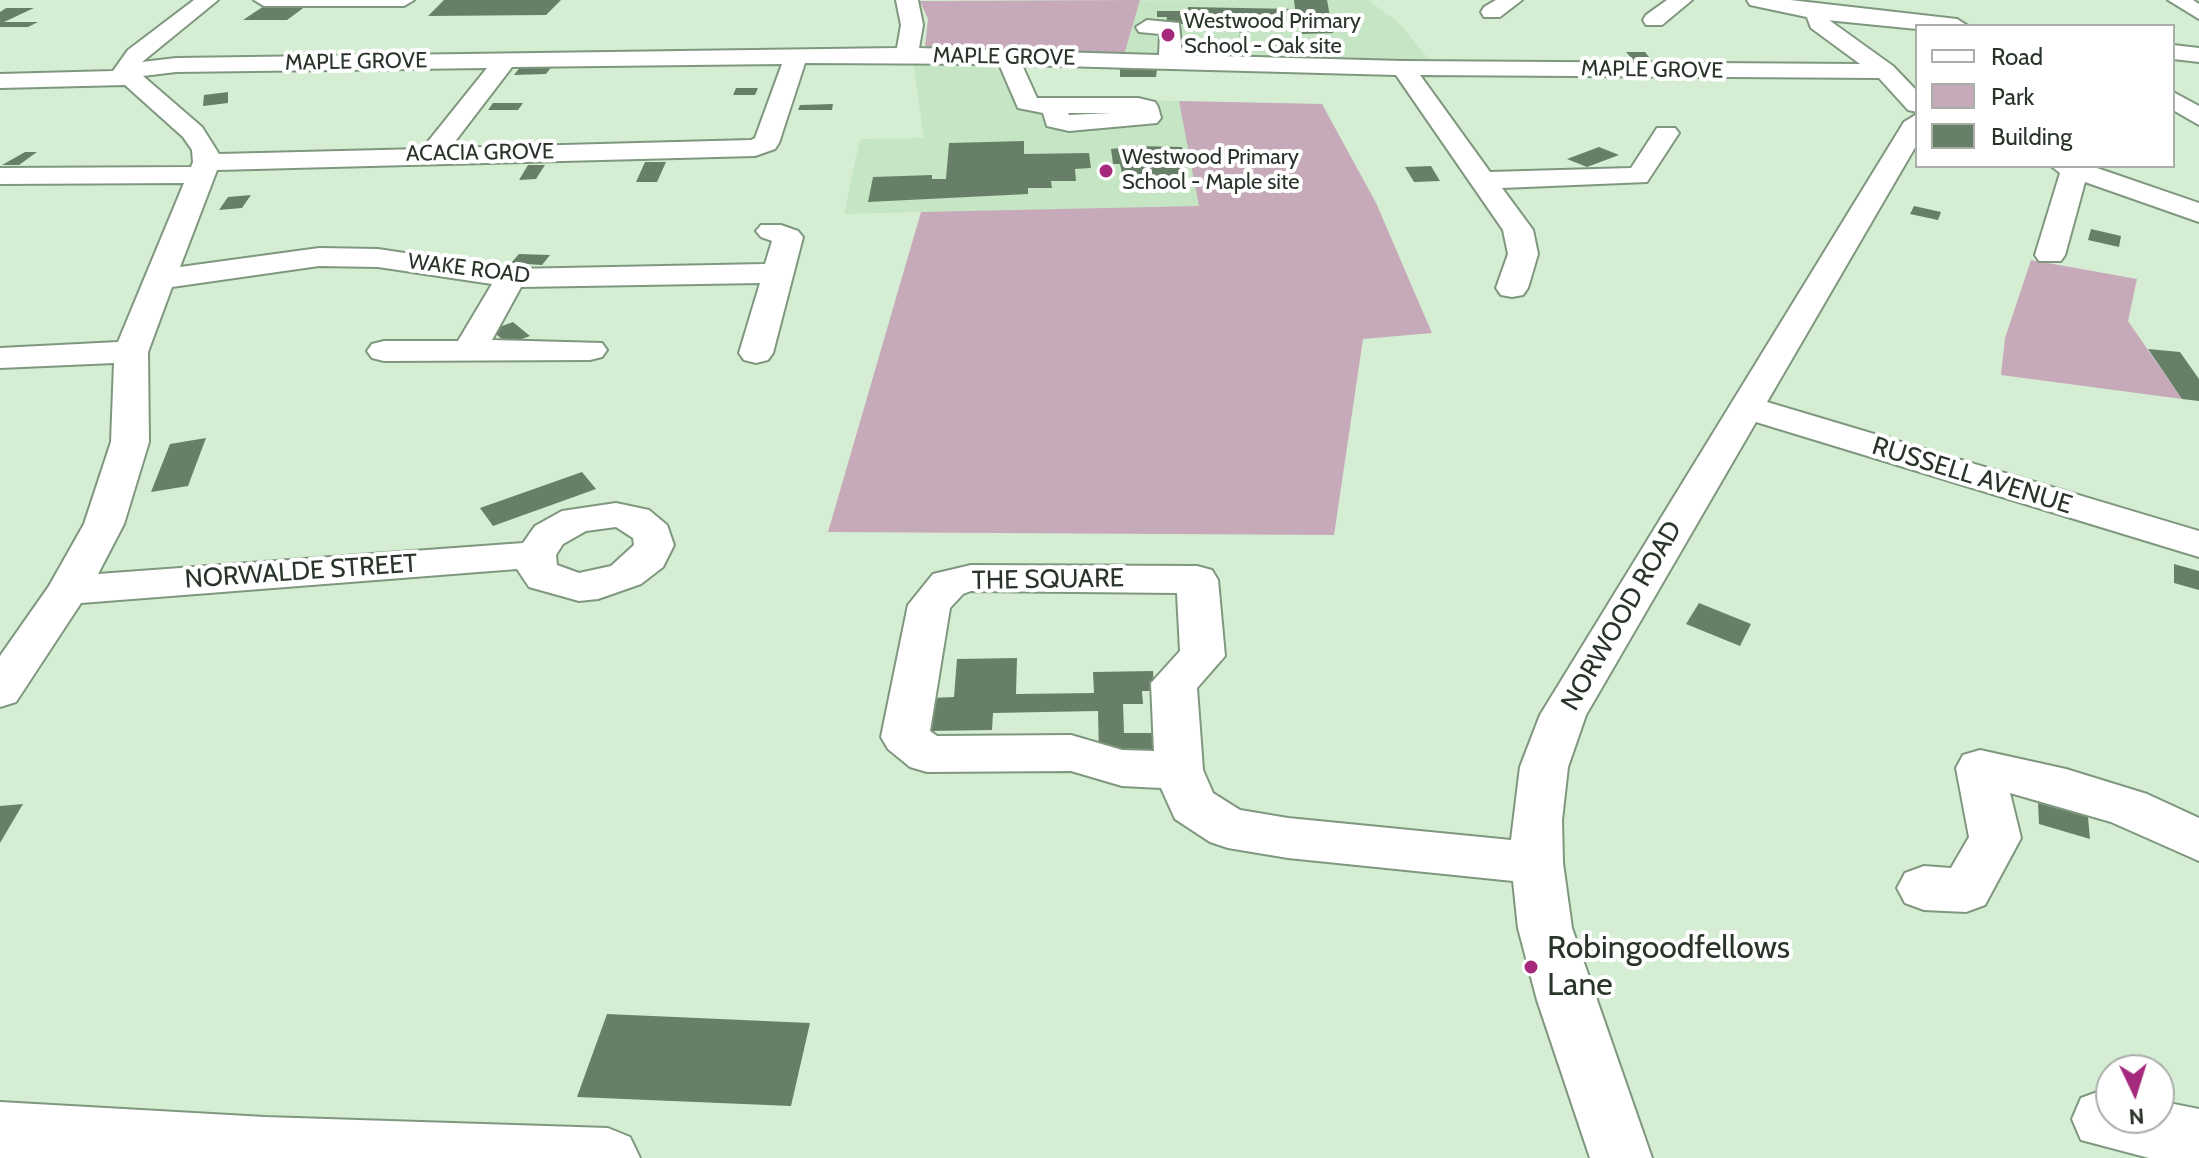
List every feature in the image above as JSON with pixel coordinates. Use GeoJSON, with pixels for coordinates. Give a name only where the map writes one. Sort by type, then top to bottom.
{"type":"FeatureCollection","features":[{"type":"Feature","properties":{"kind":"main road"},"geometry":{"type":"LineString","coordinates":[[1758,0],[1816,12],[1937,24]]}},
{"type":"Feature","properties":{"kind":"main road"},"geometry":{"type":"LineString","coordinates":[[2175,52],[2199,55]]}},
{"type":"Feature","properties":{"kind":"street"},"geometry":{"type":"LineString","coordinates":[[0,691],[68,590],[104,524],[130,442],[131,352],[204,168],[205,150],[193,132],[126,75],[136,55],[207,0]]}},
{"type":"Feature","properties":{"kind":"street"},"geometry":{"type":"LineString","coordinates":[[264,0],[404,0]]}},
{"type":"Feature","properties":{"kind":"street"},"geometry":{"type":"LineString","coordinates":[[907,0],[912,25],[907,55]]}},
{"type":"Feature","properties":{"kind":"street"},"geometry":{"type":"LineString","coordinates":[[1492,12],[1511,0]]}},
{"type":"Feature","properties":{"kind":"street"},"geometry":{"type":"LineString","coordinates":[[1654,20],[1681,0]]}},
{"type":"Feature","properties":{"kind":"street"},"geometry":{"type":"LineString","coordinates":[[2179,0],[2199,13]]}},
{"type":"Feature","properties":{"kind":"street"},"geometry":{"type":"LineString","coordinates":[[1816,12],[1819,23],[1885,71],[1915,103]]}},
{"type":"Feature","properties":{"kind":"street"},"geometry":{"type":"LineString","coordinates":[[1139,60],[1148,18],[1171,28],[1170,61]]}},
{"type":"Feature","properties":{"kind":"street","name":"MAPLE GROVE"},"geometry":{"type":"LineString","coordinates":[[0,81],[126,75],[176,65],[907,55],[1403,68],[1885,71]]}},
{"type":"Feature","properties":{"kind":"street","name":"ACACIA GROVE"},"geometry":{"type":"LineString","coordinates":[[0,176],[204,168],[431,154],[755,148],[766,143],[796,57]]}},
{"type":"Feature","properties":{"kind":"street"},"geometry":{"type":"LineString","coordinates":[[1007,57],[1027,103],[1055,106]]}},
{"type":"Feature","properties":{"kind":"street"},"geometry":{"type":"LineString","coordinates":[[431,154],[506,60]]}},
{"type":"Feature","properties":{"kind":"street"},"geometry":{"type":"LineString","coordinates":[[1403,68],[1518,230],[1523,254],[1512,288]]}},
{"type":"Feature","properties":{"kind":"street"},"geometry":{"type":"LineString","coordinates":[[2175,100],[2199,117]]}},
{"type":"Feature","properties":{"kind":"street","name":"NORWOOD ROAD"},"geometry":{"type":"LineString","coordinates":[[1621,1158],[1566,1000],[1545,928],[1537,863],[1544,767],[1563,715],[1915,125]]}},
{"type":"Feature","properties":{"kind":"street"},"geometry":{"type":"LineString","coordinates":[[1483,180],[1637,176],[1666,133]]}},
{"type":"Feature","properties":{"kind":"street"},"geometry":{"type":"LineString","coordinates":[[2050,255],[2069,169],[2199,213]]}},
{"type":"Feature","properties":{"kind":"street"},"geometry":{"type":"LineString","coordinates":[[756,353],[788,237],[771,231]]}},
{"type":"Feature","properties":{"kind":"street","name":"WAKE ROAD"},"geometry":{"type":"LineString","coordinates":[[161,279],[319,257],[378,258],[511,278],[778,273]]}},
{"type":"Feature","properties":{"kind":"street"},"geometry":{"type":"LineString","coordinates":[[470,349],[511,278]]}},
{"type":"Feature","properties":{"kind":"street"},"geometry":{"type":"LineString","coordinates":[[384,351],[590,350]]}},
{"type":"Feature","properties":{"kind":"street"},"geometry":{"type":"LineString","coordinates":[[0,358],[131,352]]}},
{"type":"Feature","properties":{"kind":"street","name":"RUSSELL AVENUE"},"geometry":{"type":"LineString","coordinates":[[1745,407],[2199,544]]}},
{"type":"Feature","properties":{"kind":"street","name":"NORWALDE STREET"},"geometry":{"type":"LineString","coordinates":[[68,590],[535,555]]}},
{"type":"Feature","properties":{"kind":"street","name":"THE SQUARE"},"geometry":{"type":"LineString","coordinates":[[971,578],[1197,580],[1203,656],[1174,683],[1179,770],[1122,768],[1071,753],[927,754],[905,737],[929,605],[948,584],[971,578]]}},
{"type":"Feature","properties":{"kind":"street"},"geometry":{"type":"LineString","coordinates":[[1924,888],[1966,890],[1995,838],[1980,768],[2049,782],[2129,808],[2199,841]]}},
{"type":"Feature","properties":{"kind":"street"},"geometry":{"type":"LineString","coordinates":[[1179,770],[1193,805],[1228,828],[1288,838],[1537,863]]}},
{"type":"Feature","properties":{"kind":"street"},"geometry":{"type":"LineString","coordinates":[[0,1131],[262,1152],[608,1158]]}},
{"type":"Feature","properties":{"kind":"street"},"geometry":{"type":"LineString","coordinates":[[2175,1134],[2199,1139]]}},
{"type":"Feature","properties":{"kind":"shaded area","name":"Westwood Primary School - Oak site"},"geometry":{"type":"Polygon","coordinates":[[[1368,0],[1399,23],[1431,62],[928,50],[925,48],[928,19],[920,1],[1368,0]]]}},
{"type":"Feature","properties":{"kind":"shaded area","name":"Westwood Primary School - Maple site"},"geometry":{"type":"Polygon","coordinates":[[[913,63],[1020,65],[1036,98],[1322,104],[1376,203],[1411,285],[921,212],[844,214],[860,139],[924,138],[913,63]]]}},
{"type":"Feature","properties":{"kind":"green space"},"geometry":{"type":"Polygon","coordinates":[[[1140,0],[1124,55],[925,48],[928,19],[920,1],[1140,0]]]}},
{"type":"Feature","properties":{"kind":"green space"},"geometry":{"type":"Polygon","coordinates":[[[1179,101],[1322,104],[1376,203],[1432,333],[1363,339],[1334,535],[828,532],[921,212],[1199,206],[1179,101]]]}},
{"type":"Feature","properties":{"kind":"green space"},"geometry":{"type":"Polygon","coordinates":[[[2031,260],[2137,279],[2128,321],[2182,399],[2001,375],[2005,338],[2031,260]]]}},
{"type":"Feature","properties":{"kind":"building"},"geometry":{"type":"Polygon","coordinates":[[[444,0],[561,0],[546,15],[428,16],[444,0]]]}},
{"type":"Feature","properties":{"kind":"building"},"geometry":{"type":"Polygon","coordinates":[[[1294,0],[1327,0],[1333,33],[1302,34],[1300,20],[1197,18],[1196,24],[1166,24],[1167,17],[1157,17],[1157,11],[1187,11],[1188,7],[1295,9],[1294,0]]]}},
{"type":"Feature","properties":{"kind":"building"},"geometry":{"type":"Polygon","coordinates":[[[264,6],[306,6],[287,20],[243,20],[264,6]]]}},
{"type":"Feature","properties":{"kind":"building"},"geometry":{"type":"Polygon","coordinates":[[[6,8],[34,8],[4,22],[38,22],[28,27],[0,27],[0,12],[6,8]]]}},
{"type":"Feature","properties":{"kind":"building"},"geometry":{"type":"Polygon","coordinates":[[[1626,52],[1645,52],[1653,62],[1635,62],[1626,52]]]}},
{"type":"Feature","properties":{"kind":"building"},"geometry":{"type":"Polygon","coordinates":[[[553,65],[546,74],[514,75],[521,66],[553,65]]]}},
{"type":"Feature","properties":{"kind":"building"},"geometry":{"type":"Polygon","coordinates":[[[1120,69],[1157,70],[1156,77],[1120,77],[1120,69]]]}},
{"type":"Feature","properties":{"kind":"building"},"geometry":{"type":"Polygon","coordinates":[[[736,88],[758,88],[755,95],[733,95],[736,88]]]}},
{"type":"Feature","properties":{"kind":"building"},"geometry":{"type":"Polygon","coordinates":[[[228,92],[228,103],[203,106],[204,95],[228,92]]]}},
{"type":"Feature","properties":{"kind":"building"},"geometry":{"type":"Polygon","coordinates":[[[493,103],[523,103],[518,110],[488,110],[493,103]]]}},
{"type":"Feature","properties":{"kind":"building"},"geometry":{"type":"Polygon","coordinates":[[[833,104],[832,110],[798,110],[800,105],[833,104]]]}},
{"type":"Feature","properties":{"kind":"building"},"geometry":{"type":"Polygon","coordinates":[[[1024,141],[1024,154],[1089,153],[1091,168],[1075,169],[1076,181],[1051,181],[1052,188],[1028,188],[1028,194],[868,202],[873,177],[932,175],[932,179],[946,179],[949,143],[1024,141]]]}},
{"type":"Feature","properties":{"kind":"building"},"geometry":{"type":"Polygon","coordinates":[[[1182,147],[1186,163],[1180,163],[1183,177],[1173,177],[1174,182],[1142,182],[1141,178],[1123,178],[1120,164],[1113,164],[1111,149],[1182,147]]]}},
{"type":"Feature","properties":{"kind":"building"},"geometry":{"type":"Polygon","coordinates":[[[1599,147],[1619,155],[1587,167],[1567,159],[1599,147]]]}},
{"type":"Feature","properties":{"kind":"building"},"geometry":{"type":"Polygon","coordinates":[[[25,152],[37,152],[19,165],[2,165],[25,152]]]}},
{"type":"Feature","properties":{"kind":"building"},"geometry":{"type":"Polygon","coordinates":[[[645,162],[666,162],[657,182],[636,182],[645,162]]]}},
{"type":"Feature","properties":{"kind":"building"},"geometry":{"type":"Polygon","coordinates":[[[528,165],[545,165],[536,179],[519,180],[528,165]]]}},
{"type":"Feature","properties":{"kind":"building"},"geometry":{"type":"Polygon","coordinates":[[[1431,166],[1440,181],[1414,182],[1405,167],[1431,166]]]}},
{"type":"Feature","properties":{"kind":"building"},"geometry":{"type":"Polygon","coordinates":[[[251,195],[242,208],[219,210],[228,197],[251,195]]]}},
{"type":"Feature","properties":{"kind":"building"},"geometry":{"type":"Polygon","coordinates":[[[1914,206],[1941,212],[1938,220],[1910,214],[1914,206]]]}},
{"type":"Feature","properties":{"kind":"building"},"geometry":{"type":"Polygon","coordinates":[[[2091,229],[2121,236],[2119,247],[2088,240],[2091,229]]]}},
{"type":"Feature","properties":{"kind":"building"},"geometry":{"type":"Polygon","coordinates":[[[519,254],[550,255],[542,265],[511,263],[519,254]]]}},
{"type":"Feature","properties":{"kind":"building"},"geometry":{"type":"Polygon","coordinates":[[[513,322],[530,336],[508,344],[491,330],[513,322]]]}},
{"type":"Feature","properties":{"kind":"building"},"geometry":{"type":"Polygon","coordinates":[[[2148,349],[2180,352],[2199,379],[2199,401],[2182,399],[2148,349]]]}},
{"type":"Feature","properties":{"kind":"building"},"geometry":{"type":"Polygon","coordinates":[[[206,438],[188,486],[151,492],[170,444],[206,438]]]}},
{"type":"Feature","properties":{"kind":"building"},"geometry":{"type":"Polygon","coordinates":[[[582,472],[596,489],[493,526],[480,508],[582,472]]]}},
{"type":"Feature","properties":{"kind":"building"},"geometry":{"type":"Polygon","coordinates":[[[2174,564],[2199,571],[2199,590],[2174,583],[2174,564]]]}},
{"type":"Feature","properties":{"kind":"building"},"geometry":{"type":"Polygon","coordinates":[[[1699,603],[1751,624],[1740,646],[1686,624],[1699,603]]]}},
{"type":"Feature","properties":{"kind":"building"},"geometry":{"type":"Polygon","coordinates":[[[1017,658],[1016,694],[1094,693],[1093,672],[1153,671],[1154,691],[1142,691],[1143,704],[1123,704],[1124,733],[1157,733],[1159,753],[1099,754],[1098,711],[993,713],[992,730],[928,731],[932,698],[954,697],[957,659],[1017,658]]]}},
{"type":"Feature","properties":{"kind":"building"},"geometry":{"type":"Polygon","coordinates":[[[2038,803],[2088,817],[2090,839],[2039,824],[2038,803]]]}},
{"type":"Feature","properties":{"kind":"building"},"geometry":{"type":"Polygon","coordinates":[[[23,804],[0,843],[0,806],[23,804]]]}},
{"type":"Feature","properties":{"kind":"building"},"geometry":{"type":"Polygon","coordinates":[[[607,1014],[810,1023],[791,1106],[577,1097],[607,1014]]]}},
{"type":"Feature","properties":{"kind":"place","name":"Westwood Primary School - Oak site"},"geometry":{"type":"Point","coordinates":[1168,35]}},
{"type":"Feature","properties":{"kind":"place","name":"Westwood Primary School - Maple site"},"geometry":{"type":"Point","coordinates":[1106,171]}},
{"type":"Feature","properties":{"kind":"place","name":"Robingoodfellows Lane"},"geometry":{"type":"Point","coordinates":[1531,967]}}]}
